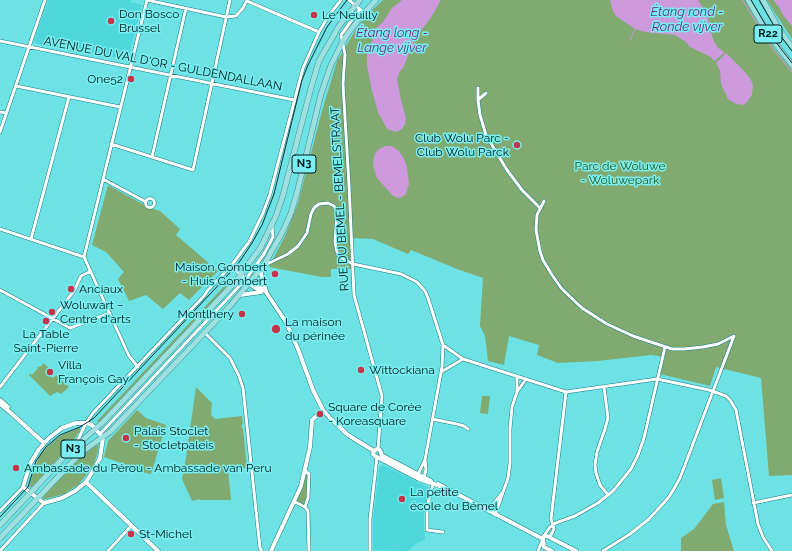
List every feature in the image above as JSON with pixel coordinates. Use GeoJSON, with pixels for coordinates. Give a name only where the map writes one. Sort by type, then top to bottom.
{"type":"FeatureCollection","features":[{"type":"Feature","properties":{"kind":"main road","name":"N3"},"geometry":{"type":"LineString","coordinates":[[0,538],[82,452],[102,436],[111,431],[205,333],[240,295],[249,281],[262,268],[277,243],[290,213],[328,74],[360,9],[360,0]]}},
{"type":"Feature","properties":{"kind":"main road","name":"N3"},"geometry":{"type":"LineString","coordinates":[[0,525],[75,447],[96,429],[241,275],[261,247],[272,226],[283,195],[315,74],[332,37],[343,19],[376,0]]}},
{"type":"Feature","properties":{"kind":"main road","name":"R22"},"geometry":{"type":"LineString","coordinates":[[748,0],[769,35],[792,65]]}},
{"type":"Feature","properties":{"kind":"main road","name":"R22"},"geometry":{"type":"LineString","coordinates":[[763,0],[779,29],[792,47]]}},
{"type":"Feature","properties":{"kind":"street"},"geometry":{"type":"LineString","coordinates":[[0,132],[28,46],[45,0]]}},
{"type":"Feature","properties":{"kind":"street"},"geometry":{"type":"LineString","coordinates":[[138,367],[129,356],[84,257],[147,0],[226,17],[236,16],[243,8],[247,0],[319,32]]}},
{"type":"Feature","properties":{"kind":"street"},"geometry":{"type":"LineString","coordinates":[[111,144],[192,170],[194,167],[230,0]]}},
{"type":"Feature","properties":{"kind":"street"},"geometry":{"type":"LineString","coordinates":[[75,447],[86,423],[93,413],[138,367],[231,266],[249,242],[267,204],[303,68],[319,32],[329,15],[341,0]]}},
{"type":"Feature","properties":{"kind":"street"},"geometry":{"type":"LineString","coordinates":[[349,0],[360,9]]}},
{"type":"Feature","properties":{"kind":"street"},"geometry":{"type":"LineString","coordinates":[[152,157],[186,8]]}},
{"type":"Feature","properties":{"kind":"street","name":"AVENUE DU VAL D'OR - GULDENDALLAAN"},"geometry":{"type":"LineString","coordinates":[[0,41],[294,100]]}},
{"type":"Feature","properties":{"kind":"street","name":"RUE DU BEMEL - BEMELSTRAAT"},"geometry":{"type":"LineString","coordinates":[[343,41],[345,54],[343,84],[354,295],[382,396],[376,450]]}},
{"type":"Feature","properties":{"kind":"street"},"geometry":{"type":"LineString","coordinates":[[16,86],[120,107]]}},
{"type":"Feature","properties":{"kind":"street"},"geometry":{"type":"LineString","coordinates":[[478,88],[480,115],[486,135],[499,159],[522,190],[540,208]]}},
{"type":"Feature","properties":{"kind":"street"},"geometry":{"type":"LineString","coordinates":[[478,100],[486,94]]}},
{"type":"Feature","properties":{"kind":"street"},"geometry":{"type":"LineString","coordinates":[[31,240],[69,97]]}},
{"type":"Feature","properties":{"kind":"street"},"geometry":{"type":"LineString","coordinates":[[0,112],[6,114]]}},
{"type":"Feature","properties":{"kind":"street"},"geometry":{"type":"LineString","coordinates":[[103,179],[146,202]]}},
{"type":"Feature","properties":{"kind":"street"},"geometry":{"type":"LineString","coordinates":[[370,551],[370,520],[376,466],[381,452],[348,435],[335,424],[323,410],[313,390],[293,336],[267,293],[262,268],[288,254],[300,244],[307,233],[311,214],[314,208],[319,204],[326,202],[332,205],[337,212],[335,246],[342,259],[353,264],[401,274],[417,282],[425,290],[428,298],[443,345],[441,372],[425,460],[419,476]]}},
{"type":"Feature","properties":{"kind":"street"},"geometry":{"type":"LineString","coordinates":[[544,202],[537,215],[536,230],[543,260],[562,288],[582,308],[606,324],[633,336],[665,347],[684,350],[703,347],[718,344],[734,336],[680,478],[669,497],[649,519],[630,534],[603,551]]}},
{"type":"Feature","properties":{"kind":"street"},"geometry":{"type":"LineString","coordinates":[[0,551],[44,503],[69,495],[86,482],[100,458],[102,436],[225,302],[249,281],[273,237],[272,226]]}},
{"type":"Feature","properties":{"kind":"street"},"geometry":{"type":"LineString","coordinates":[[0,229],[84,257]]}},
{"type":"Feature","properties":{"kind":"street"},"geometry":{"type":"LineString","coordinates":[[231,266],[241,275],[267,293]]}},
{"type":"Feature","properties":{"kind":"street"},"geometry":{"type":"LineString","coordinates":[[0,387],[74,291],[81,276],[91,271]]}},
{"type":"Feature","properties":{"kind":"street"},"geometry":{"type":"LineString","coordinates":[[249,281],[259,292]]}},
{"type":"Feature","properties":{"kind":"street"},"geometry":{"type":"LineString","coordinates":[[0,290],[68,328],[110,312]]}},
{"type":"Feature","properties":{"kind":"street"},"geometry":{"type":"LineString","coordinates":[[240,295],[259,292],[267,293]]}},
{"type":"Feature","properties":{"kind":"street"},"geometry":{"type":"LineString","coordinates":[[221,315],[225,302]]}},
{"type":"Feature","properties":{"kind":"street"},"geometry":{"type":"LineString","coordinates":[[205,333],[230,358],[243,388],[260,550]]}},
{"type":"Feature","properties":{"kind":"street"},"geometry":{"type":"LineString","coordinates":[[443,345],[463,359],[566,392],[657,379],[713,391],[726,396],[736,410],[758,524],[763,537],[772,551]]}},
{"type":"Feature","properties":{"kind":"street"},"geometry":{"type":"LineString","coordinates":[[540,551],[544,538],[550,527],[587,510],[608,495],[626,476],[642,447],[665,347]]}},
{"type":"Feature","properties":{"kind":"street"},"geometry":{"type":"LineString","coordinates":[[441,372],[463,359]]}},
{"type":"Feature","properties":{"kind":"street"},"geometry":{"type":"LineString","coordinates":[[495,514],[508,478],[510,463],[511,418],[517,392],[517,376]]}},
{"type":"Feature","properties":{"kind":"street"},"geometry":{"type":"LineString","coordinates":[[517,392],[526,379]]}},
{"type":"Feature","properties":{"kind":"street"},"geometry":{"type":"LineString","coordinates":[[604,387],[608,418],[596,452],[595,465],[600,485],[608,495]]}},
{"type":"Feature","properties":{"kind":"street"},"geometry":{"type":"LineString","coordinates":[[550,537],[554,529],[551,519],[566,392]]}},
{"type":"Feature","properties":{"kind":"street"},"geometry":{"type":"LineString","coordinates":[[0,400],[44,443]]}},
{"type":"Feature","properties":{"kind":"street"},"geometry":{"type":"LineString","coordinates":[[0,404],[11,412]]}},
{"type":"Feature","properties":{"kind":"street"},"geometry":{"type":"LineString","coordinates":[[271,551],[295,502],[301,486],[310,447],[312,420],[323,410]]}},
{"type":"Feature","properties":{"kind":"street"},"geometry":{"type":"LineString","coordinates":[[432,419],[464,426],[468,430]]}},
{"type":"Feature","properties":{"kind":"street"},"geometry":{"type":"LineString","coordinates":[[0,511],[23,487],[30,464],[44,443],[55,433],[62,428],[76,423],[86,423],[92,425],[102,436]]}},
{"type":"Feature","properties":{"kind":"street"},"geometry":{"type":"LineString","coordinates":[[376,450],[374,456],[379,456],[433,484],[440,486]]}},
{"type":"Feature","properties":{"kind":"street"},"geometry":{"type":"LineString","coordinates":[[379,456],[385,461],[424,477],[488,511],[544,538],[550,537],[576,551]]}},
{"type":"Feature","properties":{"kind":"street"},"geometry":{"type":"LineString","coordinates":[[424,477],[426,470],[425,460]]}},
{"type":"Feature","properties":{"kind":"street"},"geometry":{"type":"LineString","coordinates":[[376,466],[385,461]]}},
{"type":"Feature","properties":{"kind":"street"},"geometry":{"type":"LineString","coordinates":[[305,471],[309,474],[308,498],[305,507]]}},
{"type":"Feature","properties":{"kind":"street"},"geometry":{"type":"LineString","coordinates":[[86,482],[158,551]]}},
{"type":"Feature","properties":{"kind":"street"},"geometry":{"type":"LineString","coordinates":[[433,484],[427,507],[427,530],[443,532]]}},
{"type":"Feature","properties":{"kind":"street"},"geometry":{"type":"LineString","coordinates":[[23,487],[44,503]]}},
{"type":"Feature","properties":{"kind":"street"},"geometry":{"type":"LineString","coordinates":[[488,511],[503,491]]}},
{"type":"Feature","properties":{"kind":"street"},"geometry":{"type":"LineString","coordinates":[[753,503],[792,495]]}},
{"type":"Feature","properties":{"kind":"street"},"geometry":{"type":"LineString","coordinates":[[295,502],[305,507],[308,511],[309,551]]}},
{"type":"Feature","properties":{"kind":"street"},"geometry":{"type":"LineString","coordinates":[[108,551],[132,526]]}},
{"type":"Feature","properties":{"kind":"street"},"geometry":{"type":"LineString","coordinates":[[540,551],[544,547],[544,538]]}},
{"type":"Feature","properties":{"kind":"street"},"geometry":{"type":"LineString","coordinates":[[544,547],[552,551]]}},
{"type":"Feature","properties":{"kind":"shaded area"},"geometry":{"type":"Polygon","coordinates":[[[48,0],[131,0],[130,2],[142,5],[128,60],[65,47],[63,48],[35,43],[34,41],[48,0]]]}},
{"type":"Feature","properties":{"kind":"shaded area","name":"La petite école du Bémel"},"geometry":{"type":"Polygon","coordinates":[[[383,465],[429,488],[424,516],[425,540],[419,542],[407,551],[373,550],[373,520],[379,470],[380,466],[383,465]]]}},
{"type":"Feature","properties":{"kind":"green space","name":"Parc de Woluwe - Woluwepark"},"geometry":{"type":"Polygon","coordinates":[[[383,0],[745,0],[774,48],[792,70],[792,475],[769,476],[761,378],[716,367],[710,386],[660,374],[665,357],[651,355],[598,361],[558,363],[537,355],[539,345],[509,336],[504,365],[488,361],[485,336],[480,326],[483,278],[411,250],[408,254],[373,239],[350,238],[352,269],[331,269],[331,277],[322,277],[269,267],[285,236],[298,203],[322,111],[337,61],[356,29],[369,13],[383,0]]]}},
{"type":"Feature","properties":{"kind":"green space"},"geometry":{"type":"Polygon","coordinates":[[[767,0],[792,0],[792,39],[775,13],[767,0]]]}},
{"type":"Feature","properties":{"kind":"green space"},"geometry":{"type":"Polygon","coordinates":[[[108,185],[150,208],[160,211],[180,229],[176,235],[218,271],[189,300],[180,293],[163,309],[146,295],[129,301],[118,279],[124,272],[106,252],[92,245],[108,185]]]}},
{"type":"Feature","properties":{"kind":"green space"},"geometry":{"type":"Polygon","coordinates":[[[232,278],[233,280],[99,422],[97,421],[232,278]]]}},
{"type":"Feature","properties":{"kind":"green space"},"geometry":{"type":"Polygon","coordinates":[[[43,363],[49,368],[46,372],[53,378],[56,375],[69,387],[61,394],[57,392],[50,396],[29,375],[30,373],[32,375],[38,368],[37,367],[42,366],[43,363]]]}},
{"type":"Feature","properties":{"kind":"green space"},"geometry":{"type":"Polygon","coordinates":[[[196,387],[212,403],[211,415],[215,419],[242,416],[243,424],[241,426],[243,429],[247,468],[228,470],[231,500],[199,499],[192,501],[182,479],[196,387]]]}},
{"type":"Feature","properties":{"kind":"green space"},"geometry":{"type":"Polygon","coordinates":[[[482,396],[490,396],[488,414],[480,413],[482,396]]]}},
{"type":"Feature","properties":{"kind":"green space"},"geometry":{"type":"Polygon","coordinates":[[[137,410],[146,418],[166,425],[151,474],[127,469],[127,465],[104,457],[108,441],[137,410]]]}},
{"type":"Feature","properties":{"kind":"green space"},"geometry":{"type":"Polygon","coordinates":[[[79,428],[80,431],[68,448],[32,487],[29,487],[40,455],[45,449],[60,436],[79,428]]]}},
{"type":"Feature","properties":{"kind":"green space"},"geometry":{"type":"Polygon","coordinates":[[[99,445],[93,466],[79,484],[64,494],[45,499],[42,498],[78,460],[95,446],[99,445]]]}},
{"type":"Feature","properties":{"kind":"green space"},"geometry":{"type":"Polygon","coordinates":[[[306,474],[308,475],[307,502],[305,505],[297,501],[306,474]]]}},
{"type":"Feature","properties":{"kind":"green space"},"geometry":{"type":"Polygon","coordinates":[[[721,478],[724,498],[715,500],[712,480],[721,478]]]}},
{"type":"Feature","properties":{"kind":"green space"},"geometry":{"type":"Polygon","coordinates":[[[724,502],[726,525],[734,551],[681,551],[681,538],[694,529],[713,504],[724,502]]]}},
{"type":"Feature","properties":{"kind":"water","name":"Étang long - Lange vijver"},"geometry":{"type":"Polygon","coordinates":[[[402,0],[441,0],[432,16],[416,37],[397,79],[406,118],[402,129],[396,132],[387,129],[378,112],[371,87],[367,65],[367,55],[377,27],[383,22],[392,8],[402,0]]]}},
{"type":"Feature","properties":{"kind":"water","name":"Étang rond - Ronde vijver"},"geometry":{"type":"Polygon","coordinates":[[[610,0],[698,0],[707,14],[713,39],[717,47],[724,52],[714,61],[711,57],[690,47],[686,42],[675,35],[645,32],[635,29],[616,16],[610,0]]]}},
{"type":"Feature","properties":{"kind":"water"},"geometry":{"type":"Polygon","coordinates":[[[773,0],[792,0],[792,26],[783,15],[773,0]]]}},
{"type":"Feature","properties":{"kind":"water"},"geometry":{"type":"Polygon","coordinates":[[[726,53],[750,78],[753,85],[752,95],[743,105],[736,104],[728,99],[721,84],[720,70],[716,63],[726,53]]]}},
{"type":"Feature","properties":{"kind":"water"},"geometry":{"type":"Polygon","coordinates":[[[386,146],[392,146],[399,151],[407,167],[409,184],[406,194],[402,197],[398,198],[392,195],[377,178],[374,169],[373,162],[375,154],[379,149],[386,146]]]}},
{"type":"Feature","properties":{"kind":"waterway"},"geometry":{"type":"LineString","coordinates":[[743,0],[769,44],[792,72]]}},
{"type":"Feature","properties":{"kind":"waterway"},"geometry":{"type":"LineString","coordinates":[[630,40],[635,29]]}},
{"type":"Feature","properties":{"kind":"tram line"},"geometry":{"type":"LineString","coordinates":[[0,517],[28,487],[36,461],[46,447],[60,435],[80,427],[94,418],[240,261],[262,225],[274,194],[302,80],[308,65],[327,27],[347,0]]}},
{"type":"Feature","properties":{"kind":"tram line"},"geometry":{"type":"LineString","coordinates":[[751,0],[775,41],[792,63]]}},
{"type":"Feature","properties":{"kind":"tram line"},"geometry":{"type":"LineString","coordinates":[[759,0],[777,31],[792,51]]}},
{"type":"Feature","properties":{"kind":"place","name":"Le Neuilly"},"geometry":{"type":"Point","coordinates":[314,15]}},
{"type":"Feature","properties":{"kind":"place","name":"Don Bosco Brussel"},"geometry":{"type":"Point","coordinates":[111,21]}},
{"type":"Feature","properties":{"kind":"place","name":"One52"},"geometry":{"type":"Point","coordinates":[131,79]}},
{"type":"Feature","properties":{"kind":"place","name":"Club Wolu Parc - Club Wolu Parck"},"geometry":{"type":"Point","coordinates":[517,145]}},
{"type":"Feature","properties":{"kind":"place","name":"Maison Gombert - Huis Gombert"},"geometry":{"type":"Point","coordinates":[275,274]}},
{"type":"Feature","properties":{"kind":"place","name":"Anciaux"},"geometry":{"type":"Point","coordinates":[71,289]}},
{"type":"Feature","properties":{"kind":"place","name":"Woluwart – Centre d'arts"},"geometry":{"type":"Point","coordinates":[52,312]}},
{"type":"Feature","properties":{"kind":"place","name":"Montlhery"},"geometry":{"type":"Point","coordinates":[242,314]}},
{"type":"Feature","properties":{"kind":"place","name":"La Table Saint-Pierre"},"geometry":{"type":"Point","coordinates":[46,321]}},
{"type":"Feature","properties":{"kind":"place","name":"La maison du périnée"},"geometry":{"type":"Point","coordinates":[276,329]}},
{"type":"Feature","properties":{"kind":"place","name":"Wittockiana"},"geometry":{"type":"Point","coordinates":[361,370]}},
{"type":"Feature","properties":{"kind":"place","name":"Villa François Gay"},"geometry":{"type":"Point","coordinates":[50,372]}},
{"type":"Feature","properties":{"kind":"place","name":"Square de Corée - Koreasquare"},"geometry":{"type":"Point","coordinates":[320,414]}},
{"type":"Feature","properties":{"kind":"place","name":"Palais Stoclet - Stocletpaleis"},"geometry":{"type":"Point","coordinates":[126,438]}},
{"type":"Feature","properties":{"kind":"place","name":"Ambassade du Pérou - Ambassade van Peru"},"geometry":{"type":"Point","coordinates":[16,468]}},
{"type":"Feature","properties":{"kind":"place","name":"La petite école du Bémel"},"geometry":{"type":"Point","coordinates":[402,499]}},
{"type":"Feature","properties":{"kind":"place","name":"St-Michel"},"geometry":{"type":"Point","coordinates":[131,534]}}]}
